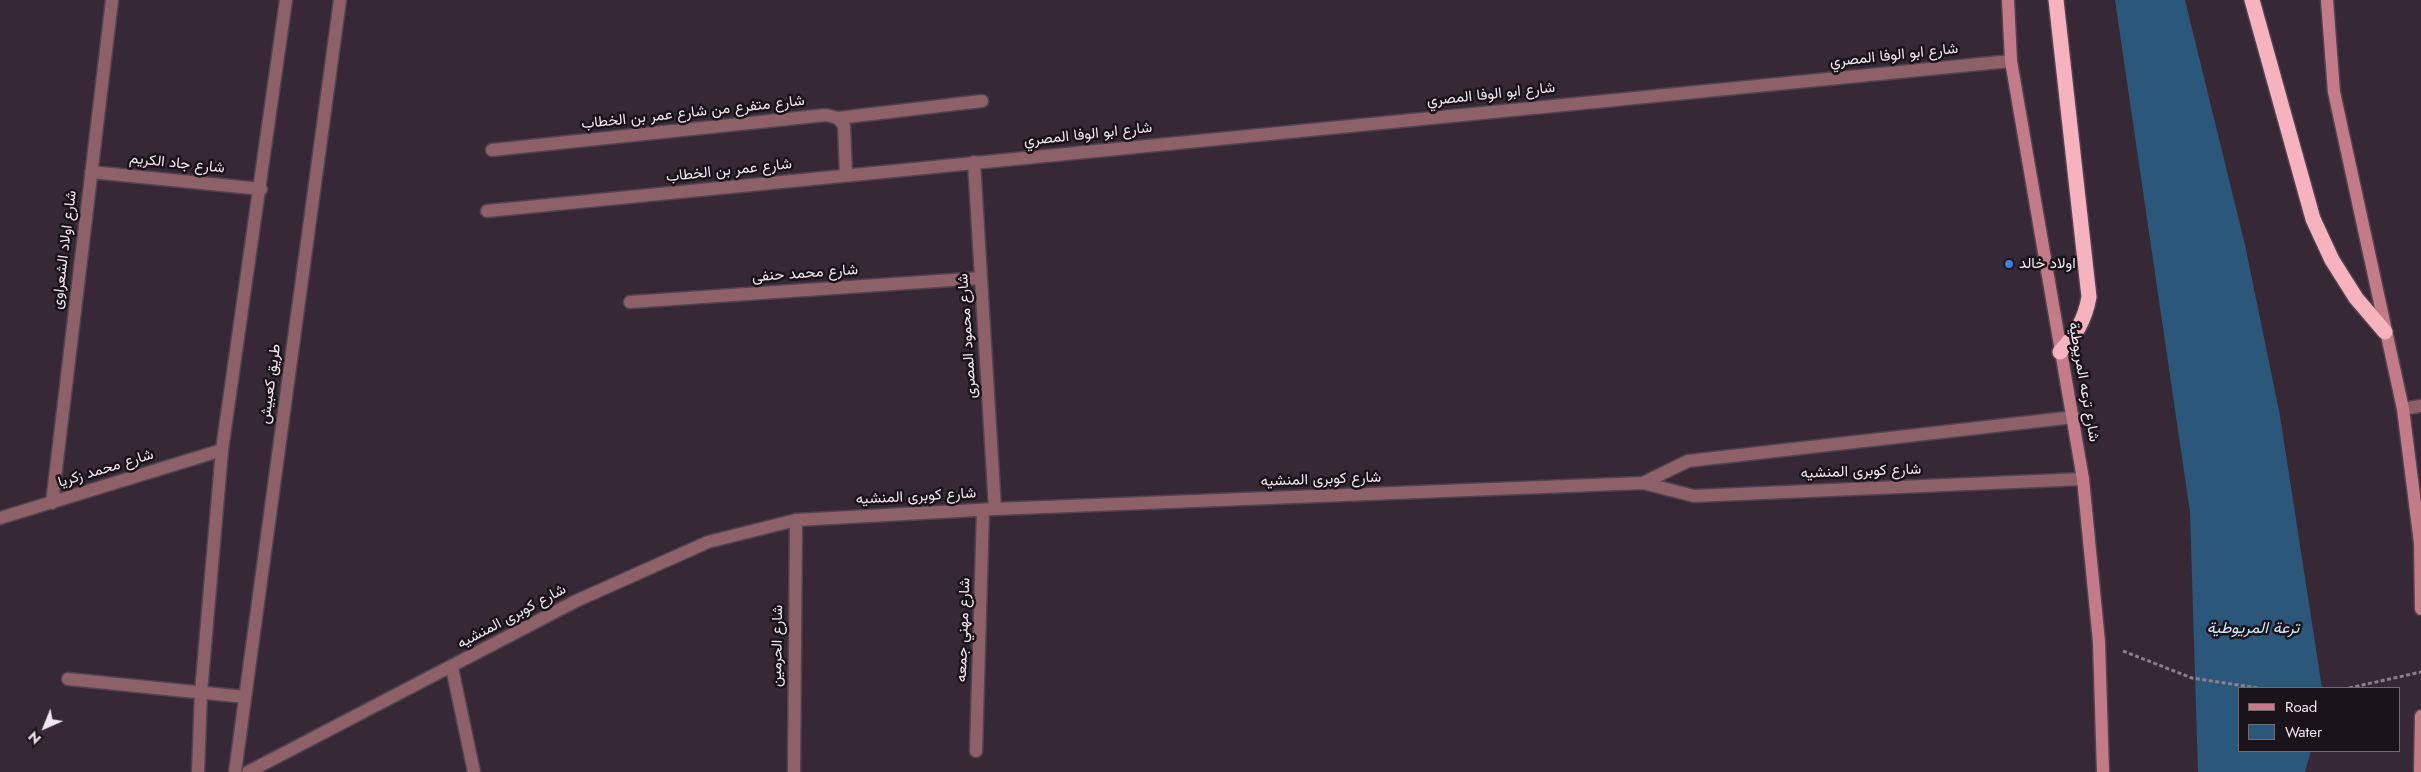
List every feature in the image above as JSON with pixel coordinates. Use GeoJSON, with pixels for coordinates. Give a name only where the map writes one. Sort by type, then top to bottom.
{"type":"FeatureCollection","features":[{"type":"Feature","properties":{"kind":"highway"},"geometry":{"type":"LineString","coordinates":[[2056,0],[2089,297],[2082,322],[2072,339],[2060,352]]}},
{"type":"Feature","properties":{"kind":"highway"},"geometry":{"type":"LineString","coordinates":[[2252,0],[2313,219],[2336,268],[2356,298],[2385,332]]}},
{"type":"Feature","properties":{"kind":"main road","name":"شارع ترعه المريوطية"},"geometry":{"type":"LineString","coordinates":[[2008,0],[2011,61],[2060,352],[2074,417],[2083,479],[2099,642],[2103,772]]}},
{"type":"Feature","properties":{"kind":"main road"},"geometry":{"type":"LineString","coordinates":[[2328,0],[2334,92],[2402,409],[2420,543],[2421,609]]}},
{"type":"Feature","properties":{"kind":"main road"},"geometry":{"type":"LineString","coordinates":[[2420,772],[2421,716]]}},
{"type":"Feature","properties":{"kind":"street","name":"شارع اولاد الشعراوى"},"geometry":{"type":"LineString","coordinates":[[52,504],[112,0]]}},
{"type":"Feature","properties":{"kind":"street"},"geometry":{"type":"LineString","coordinates":[[198,772],[201,692],[222,450],[261,189],[286,0]]}},
{"type":"Feature","properties":{"kind":"street","name":"طريق كعبيش"},"geometry":{"type":"LineString","coordinates":[[235,772],[340,0]]}},
{"type":"Feature","properties":{"kind":"street","name":"شارع ابو الوفا المصري"},"geometry":{"type":"LineString","coordinates":[[974,162],[2011,61]]}},
{"type":"Feature","properties":{"kind":"street","name":"شارع متفرع من شارع عمر بن الخطاب"},"geometry":{"type":"LineString","coordinates":[[492,150],[826,115],[838,118],[982,101]]}},
{"type":"Feature","properties":{"kind":"street"},"geometry":{"type":"LineString","coordinates":[[838,118],[844,126],[846,175]]}},
{"type":"Feature","properties":{"kind":"street","name":"شارع عمر بن الخطاب"},"geometry":{"type":"LineString","coordinates":[[487,211],[974,162]]}},
{"type":"Feature","properties":{"kind":"street","name":"شارع محمود المصرى"},"geometry":{"type":"LineString","coordinates":[[974,162],[981,278],[989,509]]}},
{"type":"Feature","properties":{"kind":"street","name":"شارع جاد الكريم"},"geometry":{"type":"LineString","coordinates":[[91,172],[261,189]]}},
{"type":"Feature","properties":{"kind":"street","name":"شارع محمد حنفى"},"geometry":{"type":"LineString","coordinates":[[630,302],[981,278]]}},
{"type":"Feature","properties":{"kind":"street"},"geometry":{"type":"LineString","coordinates":[[2402,409],[2421,406]]}},
{"type":"Feature","properties":{"kind":"street","name":"شارع كوبرى المنشيه"},"geometry":{"type":"LineString","coordinates":[[1643,483],[1688,460],[2074,417]]}},
{"type":"Feature","properties":{"kind":"street","name":"شارع محمد زكريا"},"geometry":{"type":"LineString","coordinates":[[0,518],[52,504],[222,450]]}},
{"type":"Feature","properties":{"kind":"street","name":"شارع كوبرى المنشيه"},"geometry":{"type":"LineString","coordinates":[[248,772],[452,668],[576,601],[708,542],[796,520],[989,509],[1643,483],[1694,496],[2083,479]]}},
{"type":"Feature","properties":{"kind":"street","name":"شارع مهني جمعه"},"geometry":{"type":"LineString","coordinates":[[976,751],[989,509]]}},
{"type":"Feature","properties":{"kind":"street","name":"شارع الحرمين"},"geometry":{"type":"LineString","coordinates":[[794,772],[796,520]]}},
{"type":"Feature","properties":{"kind":"street"},"geometry":{"type":"LineString","coordinates":[[452,668],[474,772]]}},
{"type":"Feature","properties":{"kind":"street"},"geometry":{"type":"LineString","coordinates":[[68,679],[245,697]]}},
{"type":"Feature","properties":{"kind":"path"},"geometry":{"type":"LineString","coordinates":[[2099,642],[2192,678],[2251,687]]}},
{"type":"Feature","properties":{"kind":"path"},"geometry":{"type":"LineString","coordinates":[[2354,687],[2421,672]]}},
{"type":"Feature","properties":{"kind":"water","name":"ترعة المريوطية"},"geometry":{"type":"Polygon","coordinates":[[[2115,0],[2185,0],[2245,245],[2280,416],[2322,687],[2238,687],[2238,752],[2311,752],[2305,772],[2198,772],[2190,512],[2115,0]]]}},
{"type":"Feature","properties":{"kind":"place","name":"اولاد خالد"},"geometry":{"type":"Point","coordinates":[2009,264]}}]}
